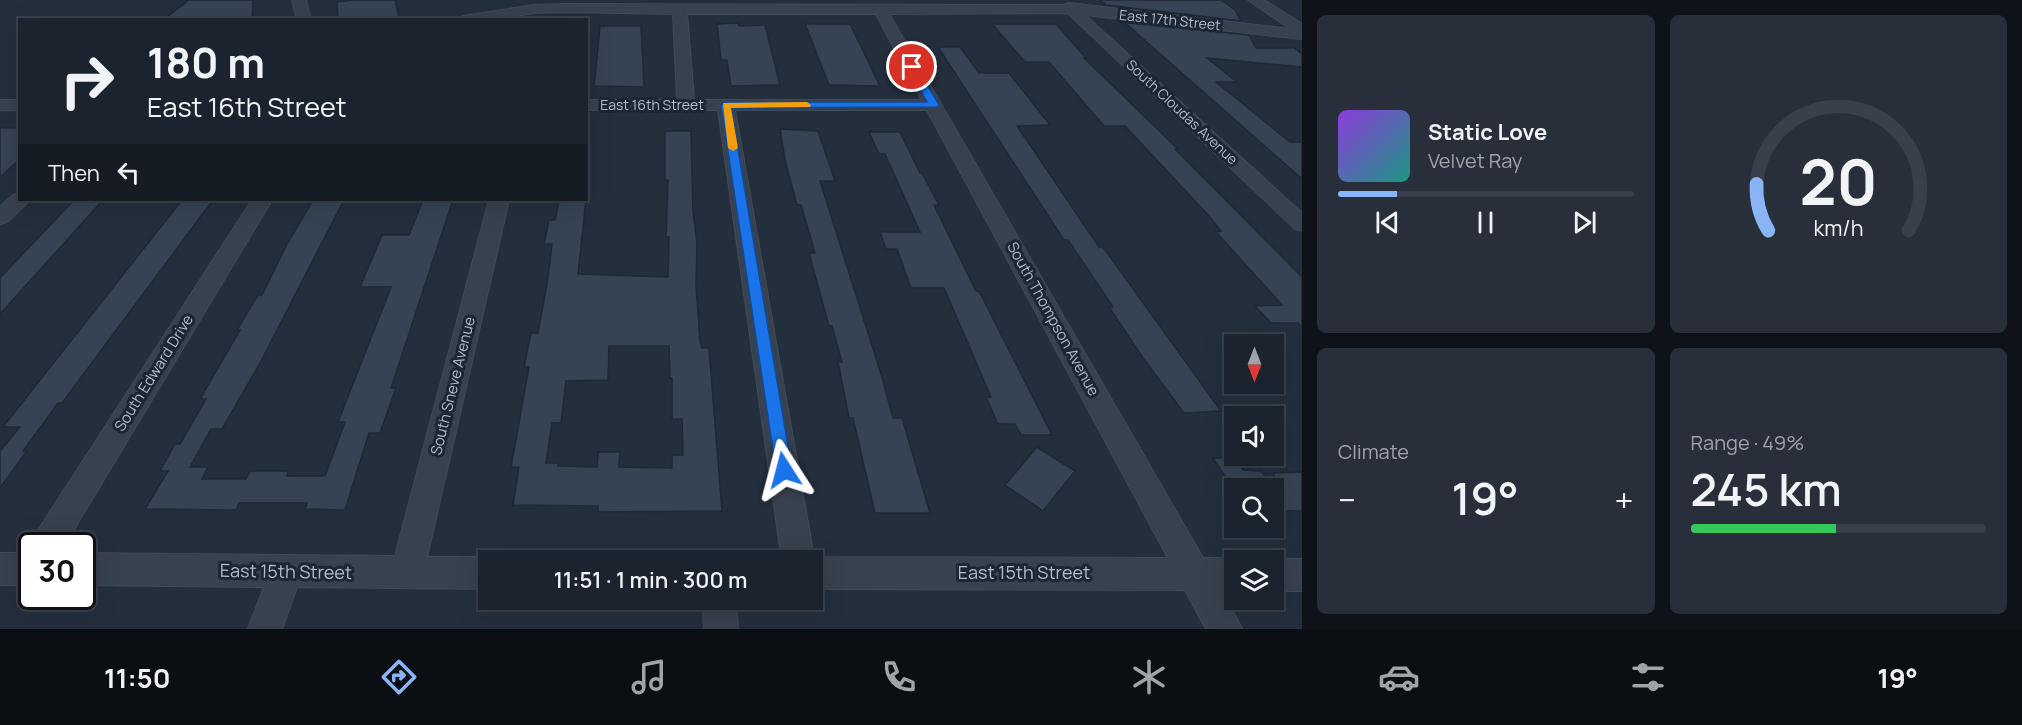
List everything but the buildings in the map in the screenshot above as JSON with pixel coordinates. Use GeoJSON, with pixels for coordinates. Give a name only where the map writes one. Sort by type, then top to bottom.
{"type":"FeatureCollection","features":[{"type":"Feature","properties":{"kind":"street"},"geometry":{"type":"LineString","coordinates":[[299,0],[304,18]]}},
{"type":"Feature","properties":{"kind":"street"},"geometry":{"type":"LineString","coordinates":[[1255,0],[1302,30]]}},
{"type":"Feature","properties":{"kind":"street","name":"East 17th Street"},"geometry":{"type":"LineString","coordinates":[[476,18],[534,9],[598,4],[680,10],[1067,5],[1302,35]]}},
{"type":"Feature","properties":{"kind":"street","name":"South Cloudas Avenue"},"geometry":{"type":"LineString","coordinates":[[1067,5],[1302,224]]}},
{"type":"Feature","properties":{"kind":"street","name":"South Thompson Avenue"},"geometry":{"type":"LineString","coordinates":[[880,9],[1225,629]]}},
{"type":"Feature","properties":{"kind":"street"},"geometry":{"type":"LineString","coordinates":[[680,10],[686,105]]}},
{"type":"Feature","properties":{"kind":"street"},"geometry":{"type":"LineString","coordinates":[[0,105],[18,105]]}},
{"type":"Feature","properties":{"kind":"street","name":"East 16th Street"},"geometry":{"type":"LineString","coordinates":[[588,105],[934,105]]}},
{"type":"Feature","properties":{"kind":"street"},"geometry":{"type":"LineString","coordinates":[[726,105],[796,550]]}},
{"type":"Feature","properties":{"kind":"street"},"geometry":{"type":"LineString","coordinates":[[0,218],[18,201]]}},
{"type":"Feature","properties":{"kind":"street","name":"South Edward Drive"},"geometry":{"type":"LineString","coordinates":[[55,532],[261,201]]}},
{"type":"Feature","properties":{"kind":"street","name":"South Sneve Avenue"},"geometry":{"type":"LineString","coordinates":[[407,573],[499,201]]}},
{"type":"Feature","properties":{"kind":"street"},"geometry":{"type":"LineString","coordinates":[[0,569],[18,569]]}},
{"type":"Feature","properties":{"kind":"street","name":"East 15th Street"},"geometry":{"type":"LineString","coordinates":[[96,569],[478,573]]}},
{"type":"Feature","properties":{"kind":"street"},"geometry":{"type":"LineString","coordinates":[[265,629],[286,572]]}},
{"type":"Feature","properties":{"kind":"street","name":"East 15th Street"},"geometry":{"type":"LineString","coordinates":[[823,573],[1224,574]]}},
{"type":"Feature","properties":{"kind":"street"},"geometry":{"type":"LineString","coordinates":[[1284,574],[1302,575]]}},
{"type":"Feature","properties":{"kind":"street"},"geometry":{"type":"LineString","coordinates":[[720,610],[721,629]]}},
{"type":"Feature","properties":{"kind":"slow traffic"},"geometry":{"type":"LineString","coordinates":[[733,148],[726,105],[807,105]]}},
{"type":"Feature","properties":{"kind":"route"},"geometry":{"type":"LineString","coordinates":[[784,470],[726,105],[934,105],[912,67]]}}]}
